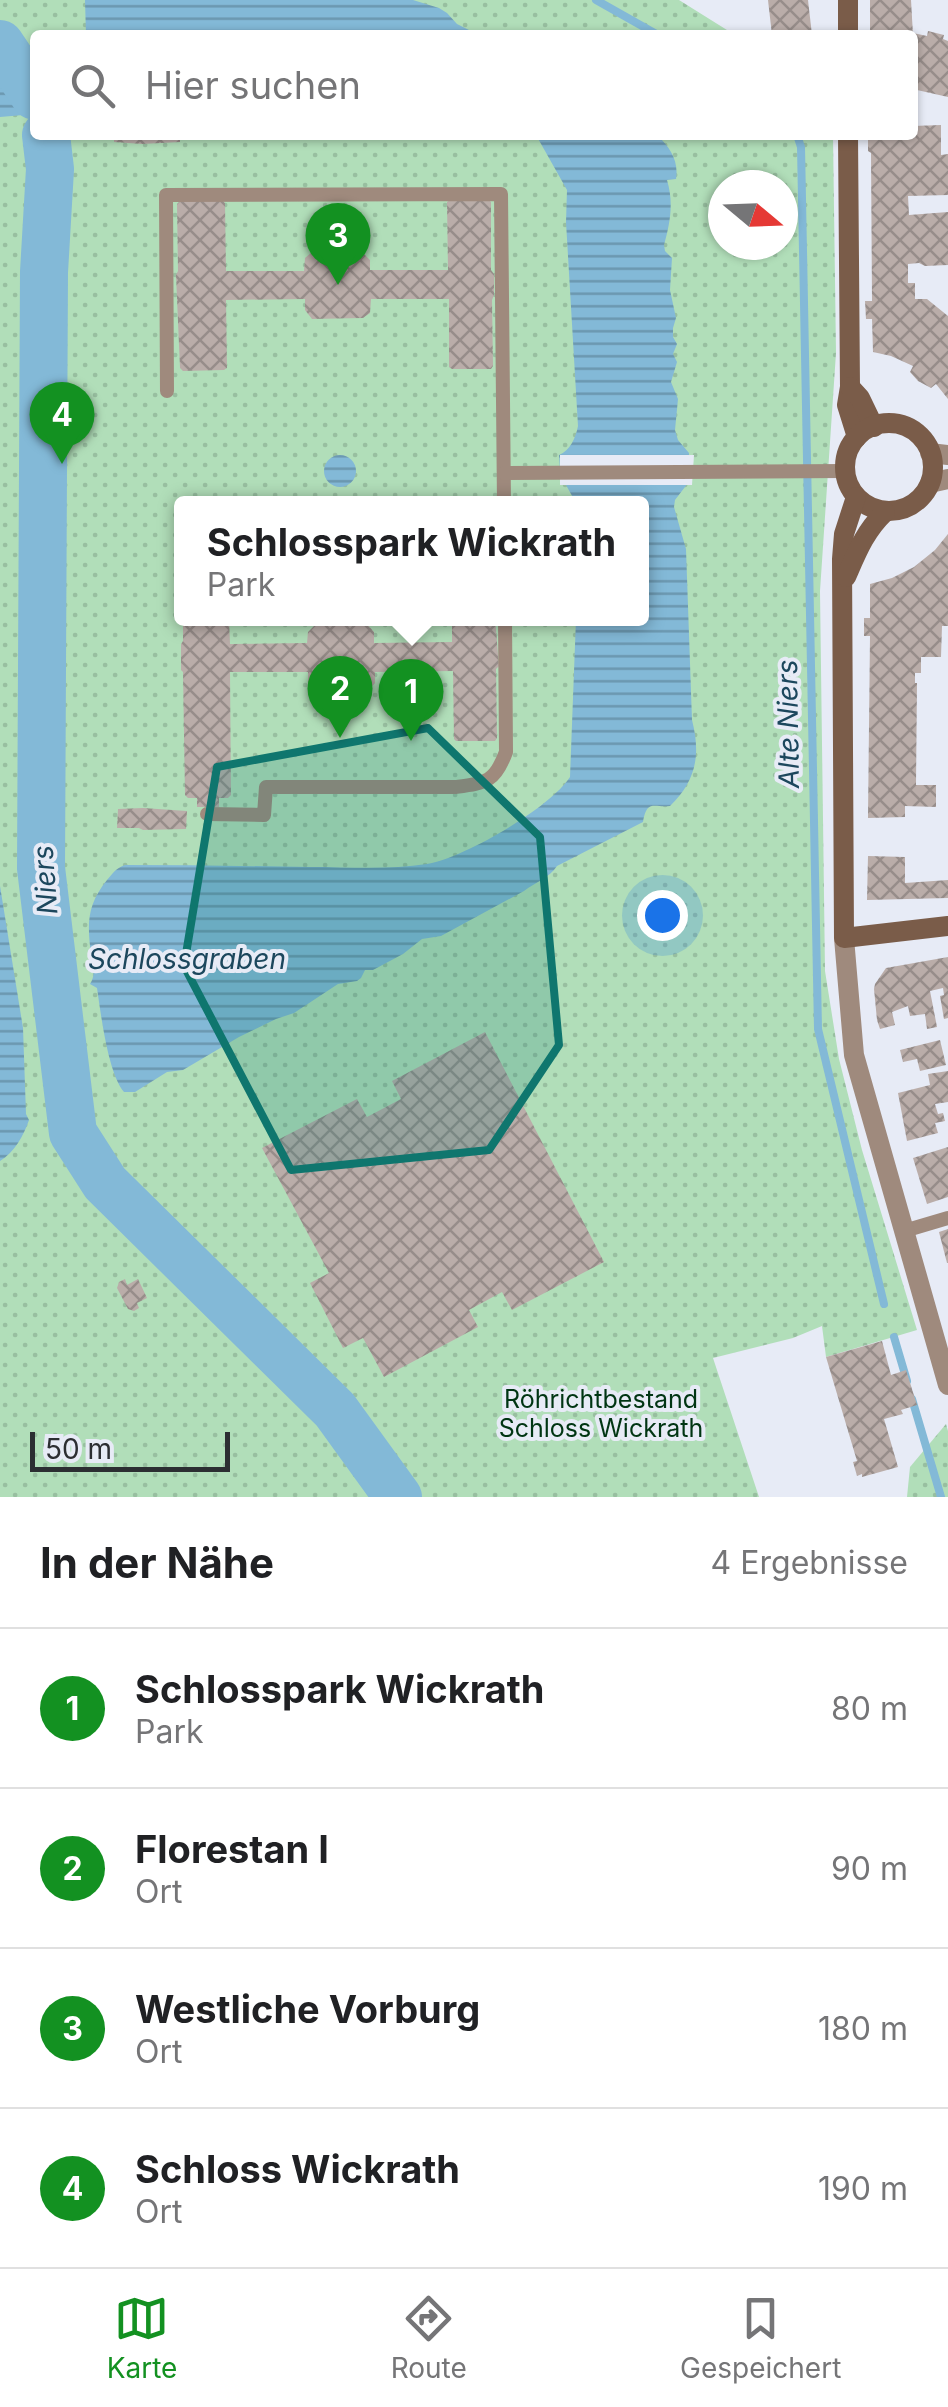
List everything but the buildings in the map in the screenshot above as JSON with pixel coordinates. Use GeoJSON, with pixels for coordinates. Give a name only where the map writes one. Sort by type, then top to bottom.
{"type":"FeatureCollection","features":[{"type":"Feature","properties":{"kind":"main road"},"geometry":{"type":"LineString","coordinates":[[848,0],[848,30]]}},
{"type":"Feature","properties":{"kind":"main road"},"geometry":{"type":"LineString","coordinates":[[848,140],[848,405],[865,432]]}},
{"type":"Feature","properties":{"kind":"main road"},"geometry":{"type":"LineString","coordinates":[[894,424],[912,429],[939,454],[932,468],[939,481],[906,508],[885,512],[869,507],[849,486],[847,454],[865,432],[894,424]]}},
{"type":"Feature","properties":{"kind":"main road"},"geometry":{"type":"LineString","coordinates":[[856,497],[844,534],[844,938],[948,926]]}},
{"type":"Feature","properties":{"kind":"main road"},"geometry":{"type":"LineString","coordinates":[[843,584],[862,539],[885,512]]}},
{"type":"Feature","properties":{"kind":"street"},"geometry":{"type":"LineString","coordinates":[[844,938],[854,1054],[948,1385]]}},
{"type":"Feature","properties":{"kind":"lane"},"geometry":{"type":"LineString","coordinates":[[167,391],[166,195],[501,194],[504,496]]}},
{"type":"Feature","properties":{"kind":"lane"},"geometry":{"type":"LineString","coordinates":[[504,473],[845,470]]}},
{"type":"Feature","properties":{"kind":"lane"},"geometry":{"type":"LineString","coordinates":[[207,814],[264,814],[266,787],[482,784],[499,772],[506,752],[505,626]]}},
{"type":"Feature","properties":{"kind":"lane"},"geometry":{"type":"LineString","coordinates":[[904,1231],[948,1218]]}},
{"type":"Feature","properties":{"kind":"highlighted area"},"geometry":{"type":"Polygon","coordinates":[[[428,728],[540,837],[559,1045],[489,1150],[291,1170],[184,966],[217,767],[428,728]]]}},
{"type":"Feature","properties":{"kind":"green space","name":"Röhrichtbestand Schloss Wickrath"},"geometry":{"type":"Polygon","coordinates":[[[0,0],[679,0],[727,30],[30,30],[30,140],[833,140],[836,353],[820,591],[825,971],[839,1059],[862,1150],[917,1330],[826,1357],[822,1326],[793,1338],[713,1358],[759,1497],[0,1497],[0,0]]]}},
{"type":"Feature","properties":{"kind":"green space"},"geometry":{"type":"Polygon","coordinates":[[[946,1424],[948,1497],[907,1497],[910,1467],[946,1424]]]}},
{"type":"Feature","properties":{"kind":"water"},"geometry":{"type":"Polygon","coordinates":[[[85,0],[413,0],[439,8],[469,30],[86,30],[85,0]]]}},
{"type":"Feature","properties":{"kind":"water"},"geometry":{"type":"Polygon","coordinates":[[[0,84],[30,85],[30,114],[0,117],[0,84]]]}},
{"type":"Feature","properties":{"kind":"water","name":"Schlossgraben"},"geometry":{"type":"Polygon","coordinates":[[[539,140],[662,140],[675,160],[676,179],[667,180],[670,213],[664,245],[672,258],[670,290],[676,318],[673,337],[677,344],[673,354],[677,362],[671,382],[678,399],[675,430],[689,453],[688,483],[674,507],[686,549],[696,745],[691,777],[670,806],[649,807],[643,822],[557,866],[524,891],[441,936],[422,939],[403,954],[373,970],[365,970],[357,981],[338,984],[294,1013],[239,1037],[183,1070],[167,1072],[135,1092],[124,1092],[109,1058],[97,988],[90,984],[94,970],[90,915],[100,889],[115,871],[125,865],[398,867],[427,864],[462,852],[526,817],[570,777],[576,626],[649,626],[649,496],[572,496],[566,485],[561,485],[559,455],[572,443],[578,426],[567,190],[539,140]]]}},
{"type":"Feature","properties":{"kind":"water"},"geometry":{"type":"Polygon","coordinates":[[[340,455],[351,460],[356,471],[351,482],[340,487],[329,482],[324,471],[329,460],[340,455]]]}},
{"type":"Feature","properties":{"kind":"water"},"geometry":{"type":"Polygon","coordinates":[[[0,886],[23,1028],[29,1120],[18,1143],[0,1161],[0,886]]]}},
{"type":"Feature","properties":{"kind":"pier"},"geometry":{"type":"Polygon","coordinates":[[[560,455],[694,455],[692,485],[560,485],[560,455]]]}},
{"type":"Feature","properties":{"kind":"waterway","name":"Alte Niers"},"geometry":{"type":"LineString","coordinates":[[596,0],[649,30]]}},
{"type":"Feature","properties":{"kind":"waterway","name":"Niers"},"geometry":{"type":"LineString","coordinates":[[0,44],[30,89]]}},
{"type":"Feature","properties":{"kind":"waterway","name":"Niers"},"geometry":{"type":"LineString","coordinates":[[47,140],[50,169],[44,272],[41,868],[73,1133],[105,1183],[335,1410],[398,1497]]}},
{"type":"Feature","properties":{"kind":"waterway","name":"Alte Niers"},"geometry":{"type":"LineString","coordinates":[[799,140],[818,1029],[884,1304]]}},
{"type":"Feature","properties":{"kind":"waterway","name":"Alte Niers"},"geometry":{"type":"LineString","coordinates":[[894,1337],[907,1381]]}},
{"type":"Feature","properties":{"kind":"waterway","name":"Alte Niers"},"geometry":{"type":"LineString","coordinates":[[912,1399],[941,1497]]}},
{"type":"Feature","properties":{"kind":"place","name":"Westliche Vorburg"},"geometry":{"type":"Point","coordinates":[338,285]}},
{"type":"Feature","properties":{"kind":"place","name":"Schloss Wickrath"},"geometry":{"type":"Point","coordinates":[62,464]}},
{"type":"Feature","properties":{"kind":"place","name":"Florestan I"},"geometry":{"type":"Point","coordinates":[340,738]}},
{"type":"Feature","properties":{"kind":"place","name":"Schlosspark Wickrath"},"geometry":{"type":"Point","coordinates":[411,741]}}]}
